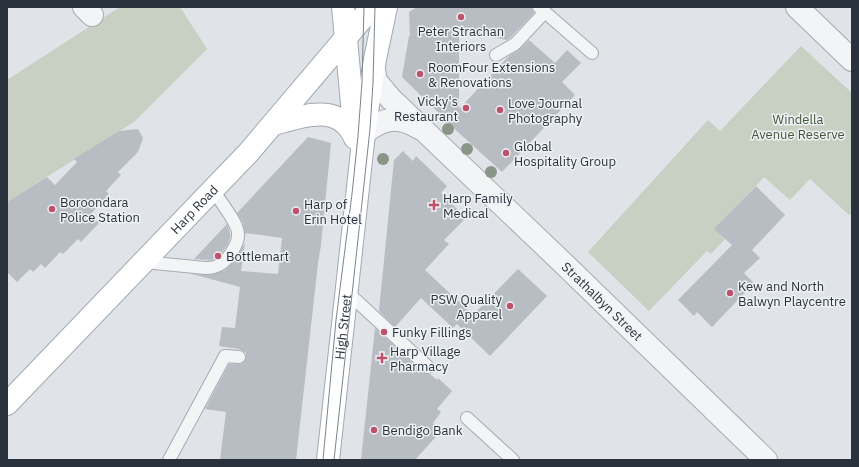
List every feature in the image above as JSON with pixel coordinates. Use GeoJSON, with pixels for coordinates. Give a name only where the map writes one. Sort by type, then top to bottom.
{"type":"FeatureCollection","features":[{"type":"Feature","properties":{"kind":"main road","name":"High Street"},"geometry":{"type":"LineString","coordinates":[[328,460],[358,193],[359,135],[343,7]]}},
{"type":"Feature","properties":{"kind":"main road","name":"Harp Road"},"geometry":{"type":"LineString","coordinates":[[7,404],[213,190],[274,124],[372,7]]}},
{"type":"Feature","properties":{"kind":"main road","name":"High Street"},"geometry":{"type":"LineString","coordinates":[[359,135],[386,7]]}},
{"type":"Feature","properties":{"kind":"main road"},"geometry":{"type":"LineString","coordinates":[[274,124],[314,114],[326,114],[342,121],[359,135]]}},
{"type":"Feature","properties":{"kind":"street"},"geometry":{"type":"LineString","coordinates":[[797,7],[852,60]]}},
{"type":"Feature","properties":{"kind":"street","name":"Strathalbyn Street"},"geometry":{"type":"LineString","coordinates":[[374,69],[376,81],[385,92],[564,263],[766,460]]}},
{"type":"Feature","properties":{"kind":"street","name":"Strathalbyn Street"},"geometry":{"type":"LineString","coordinates":[[359,135],[379,123],[394,120],[405,120],[423,131],[437,143]]}},
{"type":"Feature","properties":{"kind":"lane"},"geometry":{"type":"LineString","coordinates":[[496,55],[516,44],[542,10],[592,53]]}},
{"type":"Feature","properties":{"kind":"lane"},"geometry":{"type":"LineString","coordinates":[[144,262],[205,268],[214,268],[221,265],[236,246],[239,236],[237,227],[213,190]]}},
{"type":"Feature","properties":{"kind":"lane"},"geometry":{"type":"LineString","coordinates":[[347,292],[428,367]]}},
{"type":"Feature","properties":{"kind":"lane"},"geometry":{"type":"LineString","coordinates":[[169,460],[225,356],[239,357]]}},
{"type":"Feature","properties":{"kind":"lane"},"geometry":{"type":"LineString","coordinates":[[467,418],[513,460]]}},
{"type":"Feature","properties":{"kind":"green space"},"geometry":{"type":"Polygon","coordinates":[[[120,7],[180,7],[207,49],[134,122],[7,202],[7,80],[120,7]]]}},
{"type":"Feature","properties":{"kind":"green space","name":"Windella Avenue Reserve"},"geometry":{"type":"Polygon","coordinates":[[[801,46],[852,93],[852,212],[849,215],[810,179],[790,200],[764,177],[715,229],[725,239],[711,254],[707,251],[649,311],[588,252],[708,120],[720,131],[801,46]]]}},
{"type":"Feature","properties":{"kind":"building"},"geometry":{"type":"Polygon","coordinates":[[[417,7],[532,7],[534,13],[507,40],[459,31],[459,109],[508,57],[520,49],[529,40],[555,63],[567,50],[581,63],[562,82],[575,95],[502,172],[459,133],[402,77],[410,36],[409,12],[417,7]]]}},
{"type":"Feature","properties":{"kind":"building","name":"Boroondara Police Station"},"geometry":{"type":"Polygon","coordinates":[[[138,129],[143,138],[138,152],[118,172],[121,175],[106,191],[109,194],[90,215],[99,223],[81,242],[78,239],[63,254],[60,252],[45,268],[41,264],[33,272],[30,269],[17,282],[7,272],[7,202],[47,177],[55,185],[77,162],[74,159],[119,131],[138,129]]]}},
{"type":"Feature","properties":{"kind":"building"},"geometry":{"type":"Polygon","coordinates":[[[308,137],[331,143],[321,245],[296,460],[220,460],[226,412],[205,409],[229,364],[242,364],[246,358],[246,353],[239,349],[219,346],[222,327],[235,328],[240,287],[192,274],[210,275],[224,271],[234,261],[245,243],[241,271],[278,274],[282,238],[246,233],[245,235],[243,223],[237,213],[308,137]]]}},
{"type":"Feature","properties":{"kind":"building"},"geometry":{"type":"Polygon","coordinates":[[[403,151],[413,161],[416,156],[447,186],[441,193],[466,218],[444,240],[449,244],[425,270],[473,315],[518,269],[547,296],[490,356],[457,324],[453,328],[421,298],[395,327],[379,311],[394,160],[403,151]]]}},
{"type":"Feature","properties":{"kind":"building"},"geometry":{"type":"Polygon","coordinates":[[[756,186],[785,215],[752,250],[760,258],[744,273],[754,283],[712,327],[697,312],[694,316],[678,300],[732,245],[714,229],[756,186]]]}},
{"type":"Feature","properties":{"kind":"building"},"geometry":{"type":"Polygon","coordinates":[[[227,224],[230,238],[228,244],[220,255],[211,260],[194,259],[227,224]]]}},
{"type":"Feature","properties":{"kind":"building"},"geometry":{"type":"Polygon","coordinates":[[[375,328],[423,372],[430,374],[437,380],[438,378],[452,391],[437,409],[441,412],[433,423],[441,431],[415,460],[361,460],[375,328]]]}},
{"type":"Feature","properties":{"kind":"tram line"},"geometry":{"type":"LineString","coordinates":[[323,460],[336,320],[358,136],[362,82],[364,7]]}},
{"type":"Feature","properties":{"kind":"tram line"},"geometry":{"type":"LineString","coordinates":[[334,460],[370,129],[375,7]]}},
{"type":"Feature","properties":{"kind":"place","name":"Peter Strachan Interiors"},"geometry":{"type":"Point","coordinates":[461,17]}},
{"type":"Feature","properties":{"kind":"place","name":"RoomFour Extensions & Renovations"},"geometry":{"type":"Point","coordinates":[420,74]}},
{"type":"Feature","properties":{"kind":"place","name":"Vicky's Restaurant"},"geometry":{"type":"Point","coordinates":[466,108]}},
{"type":"Feature","properties":{"kind":"place","name":"Love Journal Photography"},"geometry":{"type":"Point","coordinates":[500,110]}},
{"type":"Feature","properties":{"kind":"place","name":"Global Hospitality Group"},"geometry":{"type":"Point","coordinates":[506,153]}},
{"type":"Feature","properties":{"kind":"place","name":"Harp Family Medical"},"geometry":{"type":"Point","coordinates":[434,205]}},
{"type":"Feature","properties":{"kind":"place","name":"Boroondara Police Station"},"geometry":{"type":"Point","coordinates":[52,209]}},
{"type":"Feature","properties":{"kind":"place","name":"Harp of Erin Hotel"},"geometry":{"type":"Point","coordinates":[296,211]}},
{"type":"Feature","properties":{"kind":"place","name":"Bottlemart"},"geometry":{"type":"Point","coordinates":[218,256]}},
{"type":"Feature","properties":{"kind":"place","name":"Kew and North Balwyn Playcentre"},"geometry":{"type":"Point","coordinates":[730,293]}},
{"type":"Feature","properties":{"kind":"place","name":"PSW Quality Apparel"},"geometry":{"type":"Point","coordinates":[510,306]}},
{"type":"Feature","properties":{"kind":"place","name":"Funky Fillings"},"geometry":{"type":"Point","coordinates":[384,332]}},
{"type":"Feature","properties":{"kind":"place","name":"Harp Village Pharmacy"},"geometry":{"type":"Point","coordinates":[382,358]}},
{"type":"Feature","properties":{"kind":"place","name":"Bendigo Bank"},"geometry":{"type":"Point","coordinates":[374,430]}}]}
